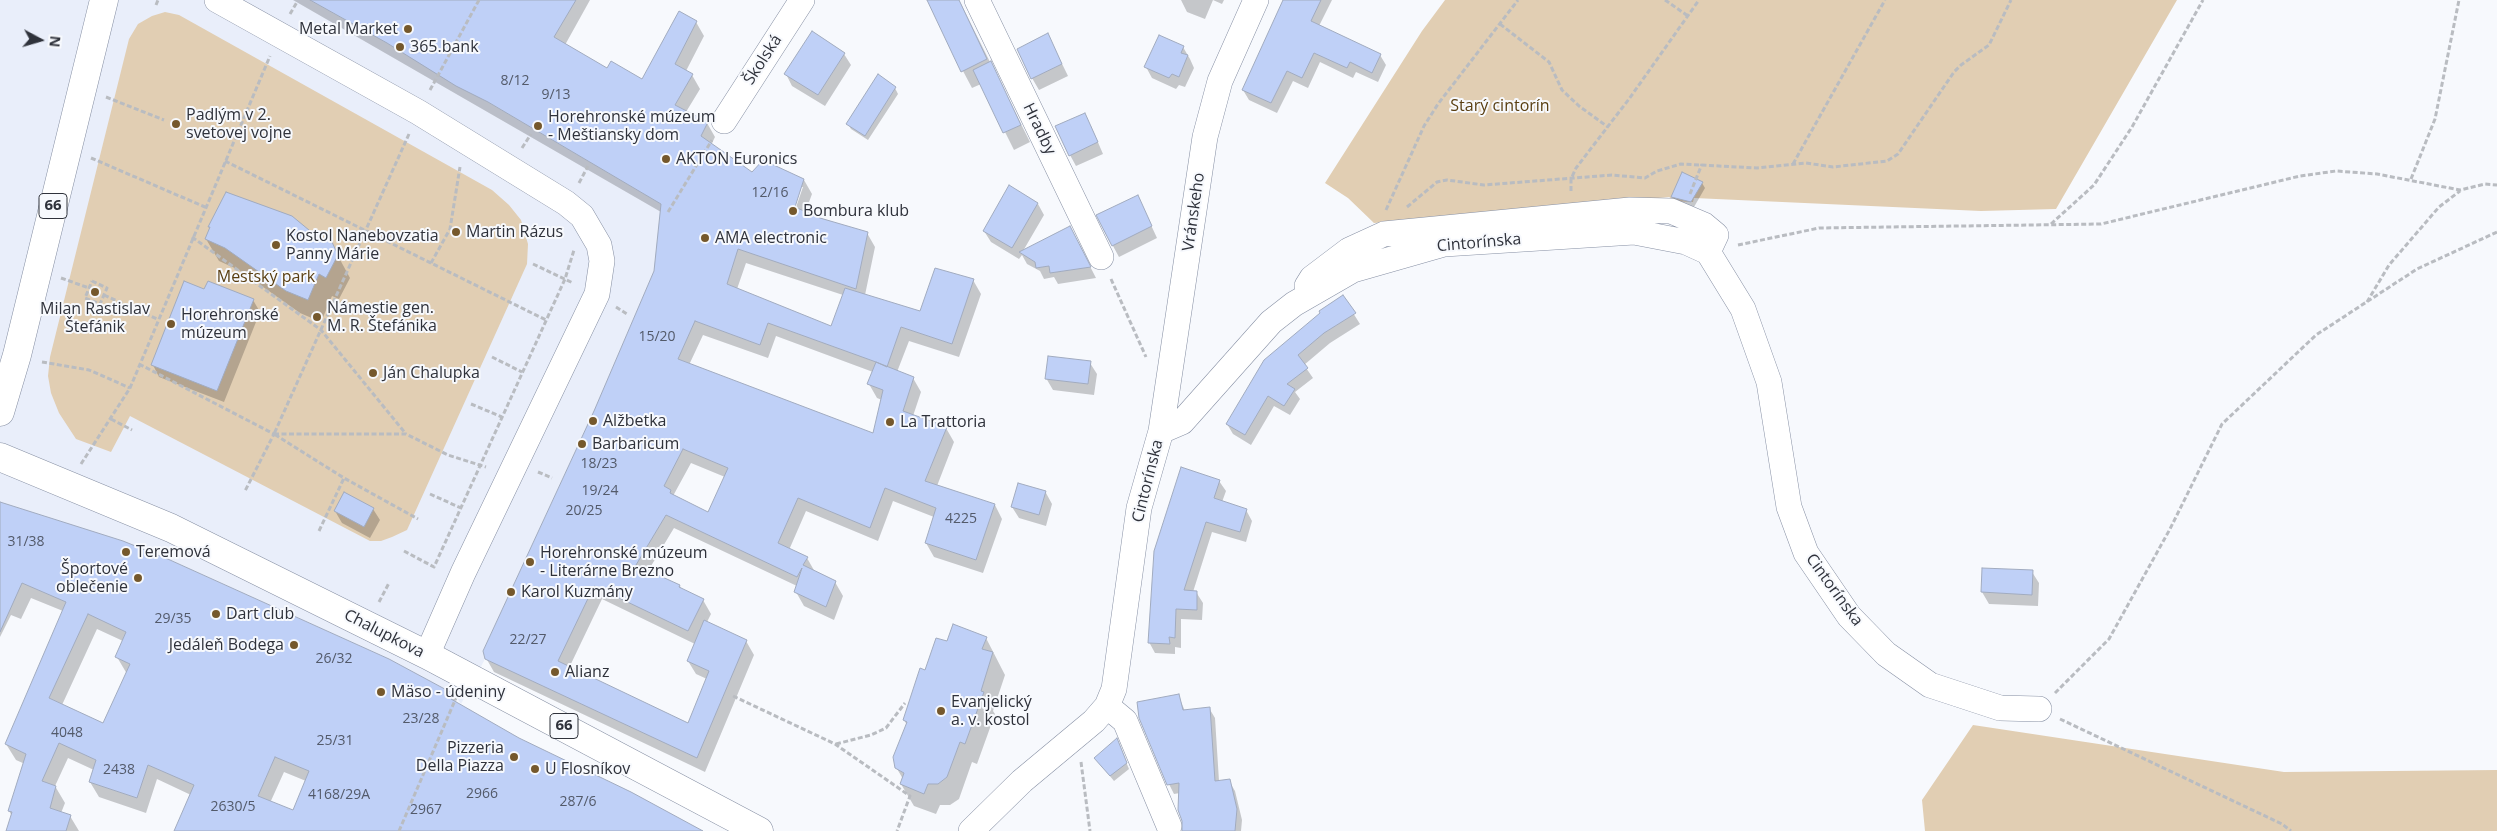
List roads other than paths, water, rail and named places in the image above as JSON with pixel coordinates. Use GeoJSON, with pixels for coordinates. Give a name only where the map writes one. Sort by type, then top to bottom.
{"type":"FeatureCollection","features":[{"type":"Feature","properties":{"kind":"main road","name":"66"},"geometry":{"type":"LineString","coordinates":[[0,412],[17,355],[104,0]]}},
{"type":"Feature","properties":{"kind":"main road","name":"Chalupkova"},"geometry":{"type":"LineString","coordinates":[[0,457],[172,528],[427,655],[759,831]]}},
{"type":"Feature","properties":{"kind":"street"},"geometry":{"type":"LineString","coordinates":[[217,0],[418,112],[566,203],[582,216],[599,245],[602,261],[597,294],[427,655]]}},
{"type":"Feature","properties":{"kind":"street","name":"Školská"},"geometry":{"type":"LineString","coordinates":[[724,121],[802,0]]}},
{"type":"Feature","properties":{"kind":"street","name":"Hradby"},"geometry":{"type":"LineString","coordinates":[[977,0],[1101,257]]}},
{"type":"Feature","properties":{"kind":"street","name":"Vránskeho"},"geometry":{"type":"LineString","coordinates":[[1161,432],[1205,137],[1220,81],[1256,0]]}},
{"type":"Feature","properties":{"kind":"street"},"geometry":{"type":"LineString","coordinates":[[1294,304],[1312,278],[1385,222],[1571,216],[1630,210],[1671,211],[1704,225],[1716,235],[1708,252]]}},
{"type":"Feature","properties":{"kind":"street","name":"Cintorínska"},"geometry":{"type":"LineString","coordinates":[[971,831],[1022,781],[1094,722],[1107,706],[1114,689],[1139,508],[1161,432],[1182,422],[1271,322],[1294,304],[1353,270],[1444,244],[1634,232],[1686,242],[1708,252],[1743,309],[1769,382],[1789,507],[1806,553],[1849,616],[1886,654],[1930,685],[2000,708],[2039,709]]}},
{"type":"Feature","properties":{"kind":"street"},"geometry":{"type":"LineString","coordinates":[[1107,706],[1125,721],[1169,826]]}},
{"type":"Feature","properties":{"kind":"place","name":"Metal Market"},"geometry":{"type":"Point","coordinates":[408,29]}},
{"type":"Feature","properties":{"kind":"place","name":"365.bank"},"geometry":{"type":"Point","coordinates":[400,47]}},
{"type":"Feature","properties":{"kind":"place","name":"Padlým v 2. svetovej vojne"},"geometry":{"type":"Point","coordinates":[176,124]}},
{"type":"Feature","properties":{"kind":"place","name":"Horehronské múzeum - Meštiansky dom"},"geometry":{"type":"Point","coordinates":[538,126]}},
{"type":"Feature","properties":{"kind":"place","name":"AKTON Euronics"},"geometry":{"type":"Point","coordinates":[666,159]}},
{"type":"Feature","properties":{"kind":"place","name":"Bombura klub"},"geometry":{"type":"Point","coordinates":[793,211]}},
{"type":"Feature","properties":{"kind":"place","name":"Martin Rázus"},"geometry":{"type":"Point","coordinates":[456,232]}},
{"type":"Feature","properties":{"kind":"place","name":"AMA electronic"},"geometry":{"type":"Point","coordinates":[705,238]}},
{"type":"Feature","properties":{"kind":"place","name":"Kostol Nanebovzatia Panny Márie"},"geometry":{"type":"Point","coordinates":[276,245]}},
{"type":"Feature","properties":{"kind":"place","name":"Milan Rastislav Štefánik"},"geometry":{"type":"Point","coordinates":[95,292]}},
{"type":"Feature","properties":{"kind":"place","name":"Námestie gen. M. R. Štefánika"},"geometry":{"type":"Point","coordinates":[317,317]}},
{"type":"Feature","properties":{"kind":"place","name":"Horehronské múzeum"},"geometry":{"type":"Point","coordinates":[171,324]}},
{"type":"Feature","properties":{"kind":"place","name":"Ján Chalupka"},"geometry":{"type":"Point","coordinates":[373,373]}},
{"type":"Feature","properties":{"kind":"place","name":"Alžbetka"},"geometry":{"type":"Point","coordinates":[593,421]}},
{"type":"Feature","properties":{"kind":"place","name":"La Trattoria"},"geometry":{"type":"Point","coordinates":[890,422]}},
{"type":"Feature","properties":{"kind":"place","name":"Barbaricum"},"geometry":{"type":"Point","coordinates":[582,444]}},
{"type":"Feature","properties":{"kind":"place","name":"Teremová"},"geometry":{"type":"Point","coordinates":[126,552]}},
{"type":"Feature","properties":{"kind":"place","name":"Horehronské múzeum - Literárne Brezno"},"geometry":{"type":"Point","coordinates":[530,562]}},
{"type":"Feature","properties":{"kind":"place","name":"Športové oblečenie"},"geometry":{"type":"Point","coordinates":[138,578]}},
{"type":"Feature","properties":{"kind":"place","name":"Karol Kuzmány"},"geometry":{"type":"Point","coordinates":[511,592]}},
{"type":"Feature","properties":{"kind":"place","name":"Dart club"},"geometry":{"type":"Point","coordinates":[216,614]}},
{"type":"Feature","properties":{"kind":"place","name":"Jedáleň Bodega"},"geometry":{"type":"Point","coordinates":[294,645]}},
{"type":"Feature","properties":{"kind":"place","name":"Alianz"},"geometry":{"type":"Point","coordinates":[555,672]}},
{"type":"Feature","properties":{"kind":"place","name":"Mäso - údeniny"},"geometry":{"type":"Point","coordinates":[381,692]}},
{"type":"Feature","properties":{"kind":"place","name":"Evanjelický a. v. kostol"},"geometry":{"type":"Point","coordinates":[941,711]}},
{"type":"Feature","properties":{"kind":"place","name":"Pizzeria Della Piazza"},"geometry":{"type":"Point","coordinates":[514,757]}},
{"type":"Feature","properties":{"kind":"place","name":"U Flosníkov"},"geometry":{"type":"Point","coordinates":[535,769]}},
{"type":"Feature","properties":{"kind":"park label","name":"Starý cintorín"},"geometry":{"type":"Point","coordinates":[1500,106]}},
{"type":"Feature","properties":{"kind":"park label","name":"Mestský park"},"geometry":{"type":"Point","coordinates":[266,277]}}]}
